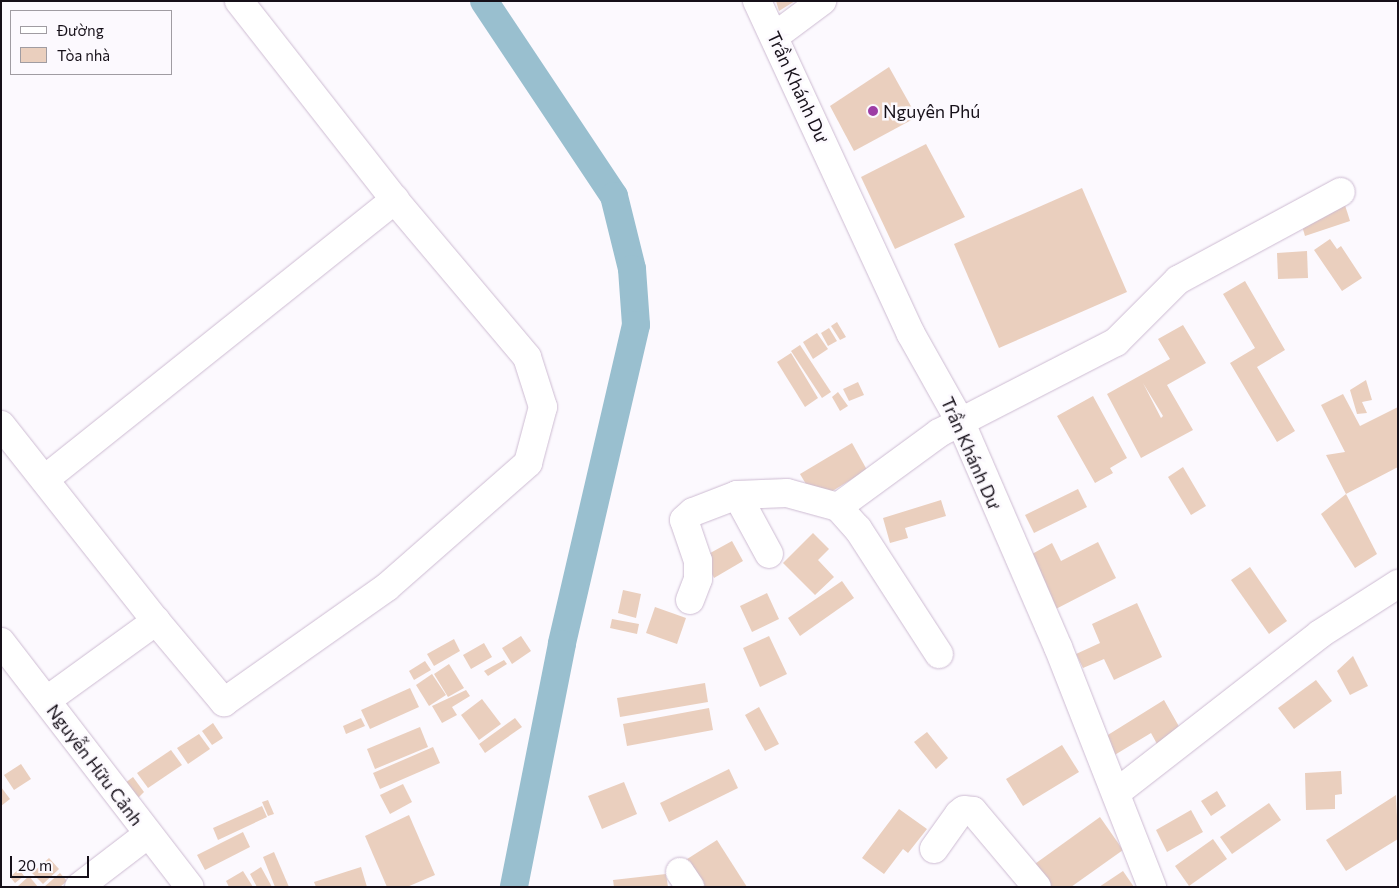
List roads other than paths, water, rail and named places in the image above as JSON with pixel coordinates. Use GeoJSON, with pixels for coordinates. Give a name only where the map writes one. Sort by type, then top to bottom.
{"type":"FeatureCollection","features":[{"type":"Feature","properties":{"kind":"street"},"geometry":{"type":"LineString","coordinates":[[1,425],[156,621],[224,702],[387,587],[528,463],[543,408],[527,357],[395,200],[239,1]]}},
{"type":"Feature","properties":{"kind":"street","name":"Trần Khánh Dư"},"geometry":{"type":"LineString","coordinates":[[757,1],[775,36],[911,334],[961,423],[1058,646],[1152,887]]}},
{"type":"Feature","properties":{"kind":"street"},"geometry":{"type":"LineString","coordinates":[[775,36],[822,1]]}},
{"type":"Feature","properties":{"kind":"street"},"geometry":{"type":"LineString","coordinates":[[838,507],[939,433],[1116,342],[1178,280],[1341,192]]}},
{"type":"Feature","properties":{"kind":"street"},"geometry":{"type":"LineString","coordinates":[[45,479],[395,200]]}},
{"type":"Feature","properties":{"kind":"street"},"geometry":{"type":"LineString","coordinates":[[690,600],[698,579],[698,561],[684,520],[693,512],[737,495],[787,493],[838,507],[858,529],[939,654]]}},
{"type":"Feature","properties":{"kind":"street"},"geometry":{"type":"LineString","coordinates":[[737,495],[769,554]]}},
{"type":"Feature","properties":{"kind":"street"},"geometry":{"type":"LineString","coordinates":[[1116,793],[1320,634],[1398,584]]}},
{"type":"Feature","properties":{"kind":"street"},"geometry":{"type":"LineString","coordinates":[[47,700],[156,621]]}},
{"type":"Feature","properties":{"kind":"street","name":"Nguyễn Hữu Cảnh"},"geometry":{"type":"LineString","coordinates":[[1,642],[190,887]]}},
{"type":"Feature","properties":{"kind":"street"},"geometry":{"type":"LineString","coordinates":[[934,849],[959,814],[964,810],[973,811],[1037,887]]}},
{"type":"Feature","properties":{"kind":"street"},"geometry":{"type":"LineString","coordinates":[[79,887],[148,834]]}},
{"type":"Feature","properties":{"kind":"waterway"},"geometry":{"type":"LineString","coordinates":[[484,1],[614,196],[632,269],[636,325],[562,644],[514,887]]}},
{"type":"Feature","properties":{"kind":"place","name":"Nguyên Phú"},"geometry":{"type":"Point","coordinates":[873,111]}}]}
